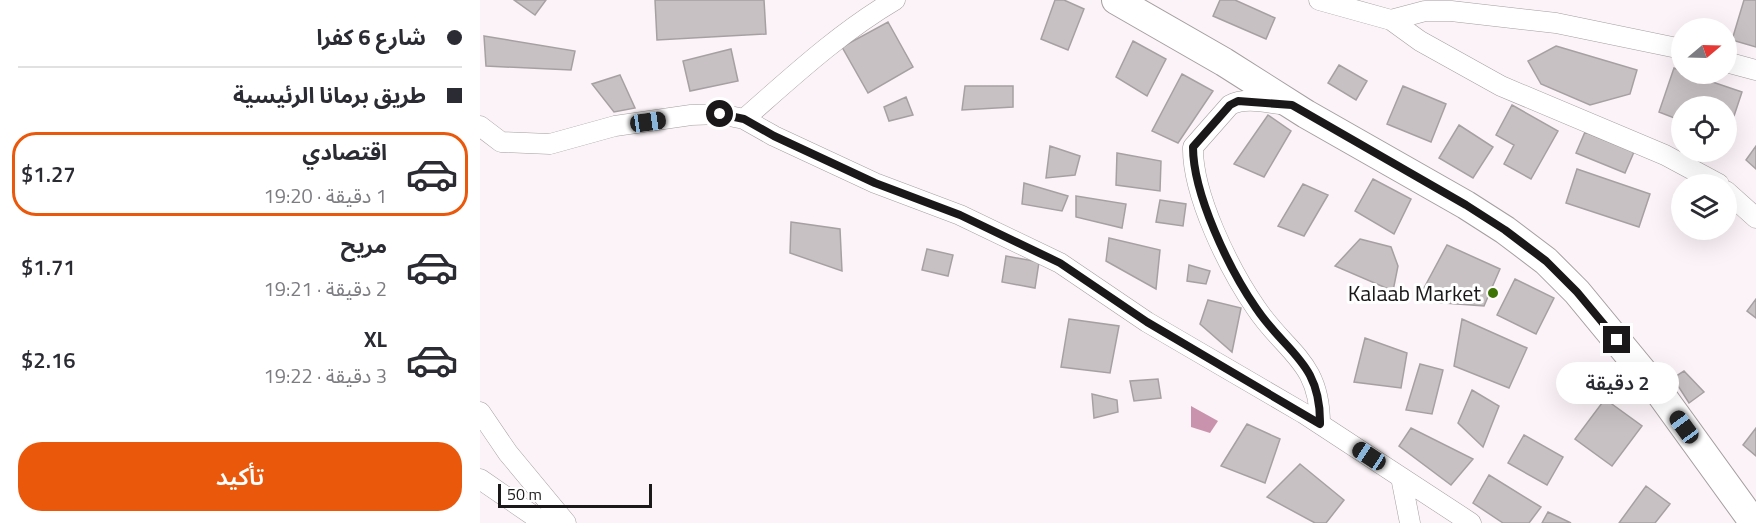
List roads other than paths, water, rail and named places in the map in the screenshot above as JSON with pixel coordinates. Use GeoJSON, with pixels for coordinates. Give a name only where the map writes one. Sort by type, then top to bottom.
{"type":"FeatureCollection","features":[{"type":"Feature","properties":{"kind":"main road"},"geometry":{"type":"LineString","coordinates":[[1116,0],[1466,205],[1505,230],[1546,261],[1577,292],[1657,389],[1754,523]]}},
{"type":"Feature","properties":{"kind":"street"},"geometry":{"type":"LineString","coordinates":[[744,119],[817,55],[867,16],[894,0]]}},
{"type":"Feature","properties":{"kind":"street"},"geometry":{"type":"LineString","coordinates":[[1319,0],[1391,20],[1450,58],[1501,86],[1665,154],[1701,174]]}},
{"type":"Feature","properties":{"kind":"street"},"geometry":{"type":"LineString","coordinates":[[1391,20],[1425,11],[1451,11],[1556,23],[1671,47]]}},
{"type":"Feature","properties":{"kind":"street"},"geometry":{"type":"LineString","coordinates":[[1737,65],[1756,70]]}},
{"type":"Feature","properties":{"kind":"street"},"geometry":{"type":"LineString","coordinates":[[1292,105],[1238,101],[1230,105],[1193,147],[1193,165],[1213,225],[1236,276],[1257,309],[1305,364],[1312,376],[1318,395],[1320,424]]}},
{"type":"Feature","properties":{"kind":"street"},"geometry":{"type":"LineString","coordinates":[[480,126],[501,142],[550,144],[615,126],[691,115],[720,114],[744,119],[774,136],[865,178],[960,215],[1060,263],[1147,322],[1320,424],[1471,523]]}},
{"type":"Feature","properties":{"kind":"street"},"geometry":{"type":"LineString","coordinates":[[1737,200],[1756,218]]}},
{"type":"Feature","properties":{"kind":"street"},"geometry":{"type":"LineString","coordinates":[[480,412],[508,453],[566,523]]}},
{"type":"Feature","properties":{"kind":"street"},"geometry":{"type":"LineString","coordinates":[[1401,477],[1410,523]]}},
{"type":"Feature","properties":{"kind":"street"},"geometry":{"type":"LineString","coordinates":[[480,479],[544,523]]}},
{"type":"Feature","properties":{"kind":"place","name":"Kalaab Market"},"geometry":{"type":"Point","coordinates":[1493,293]}}]}
